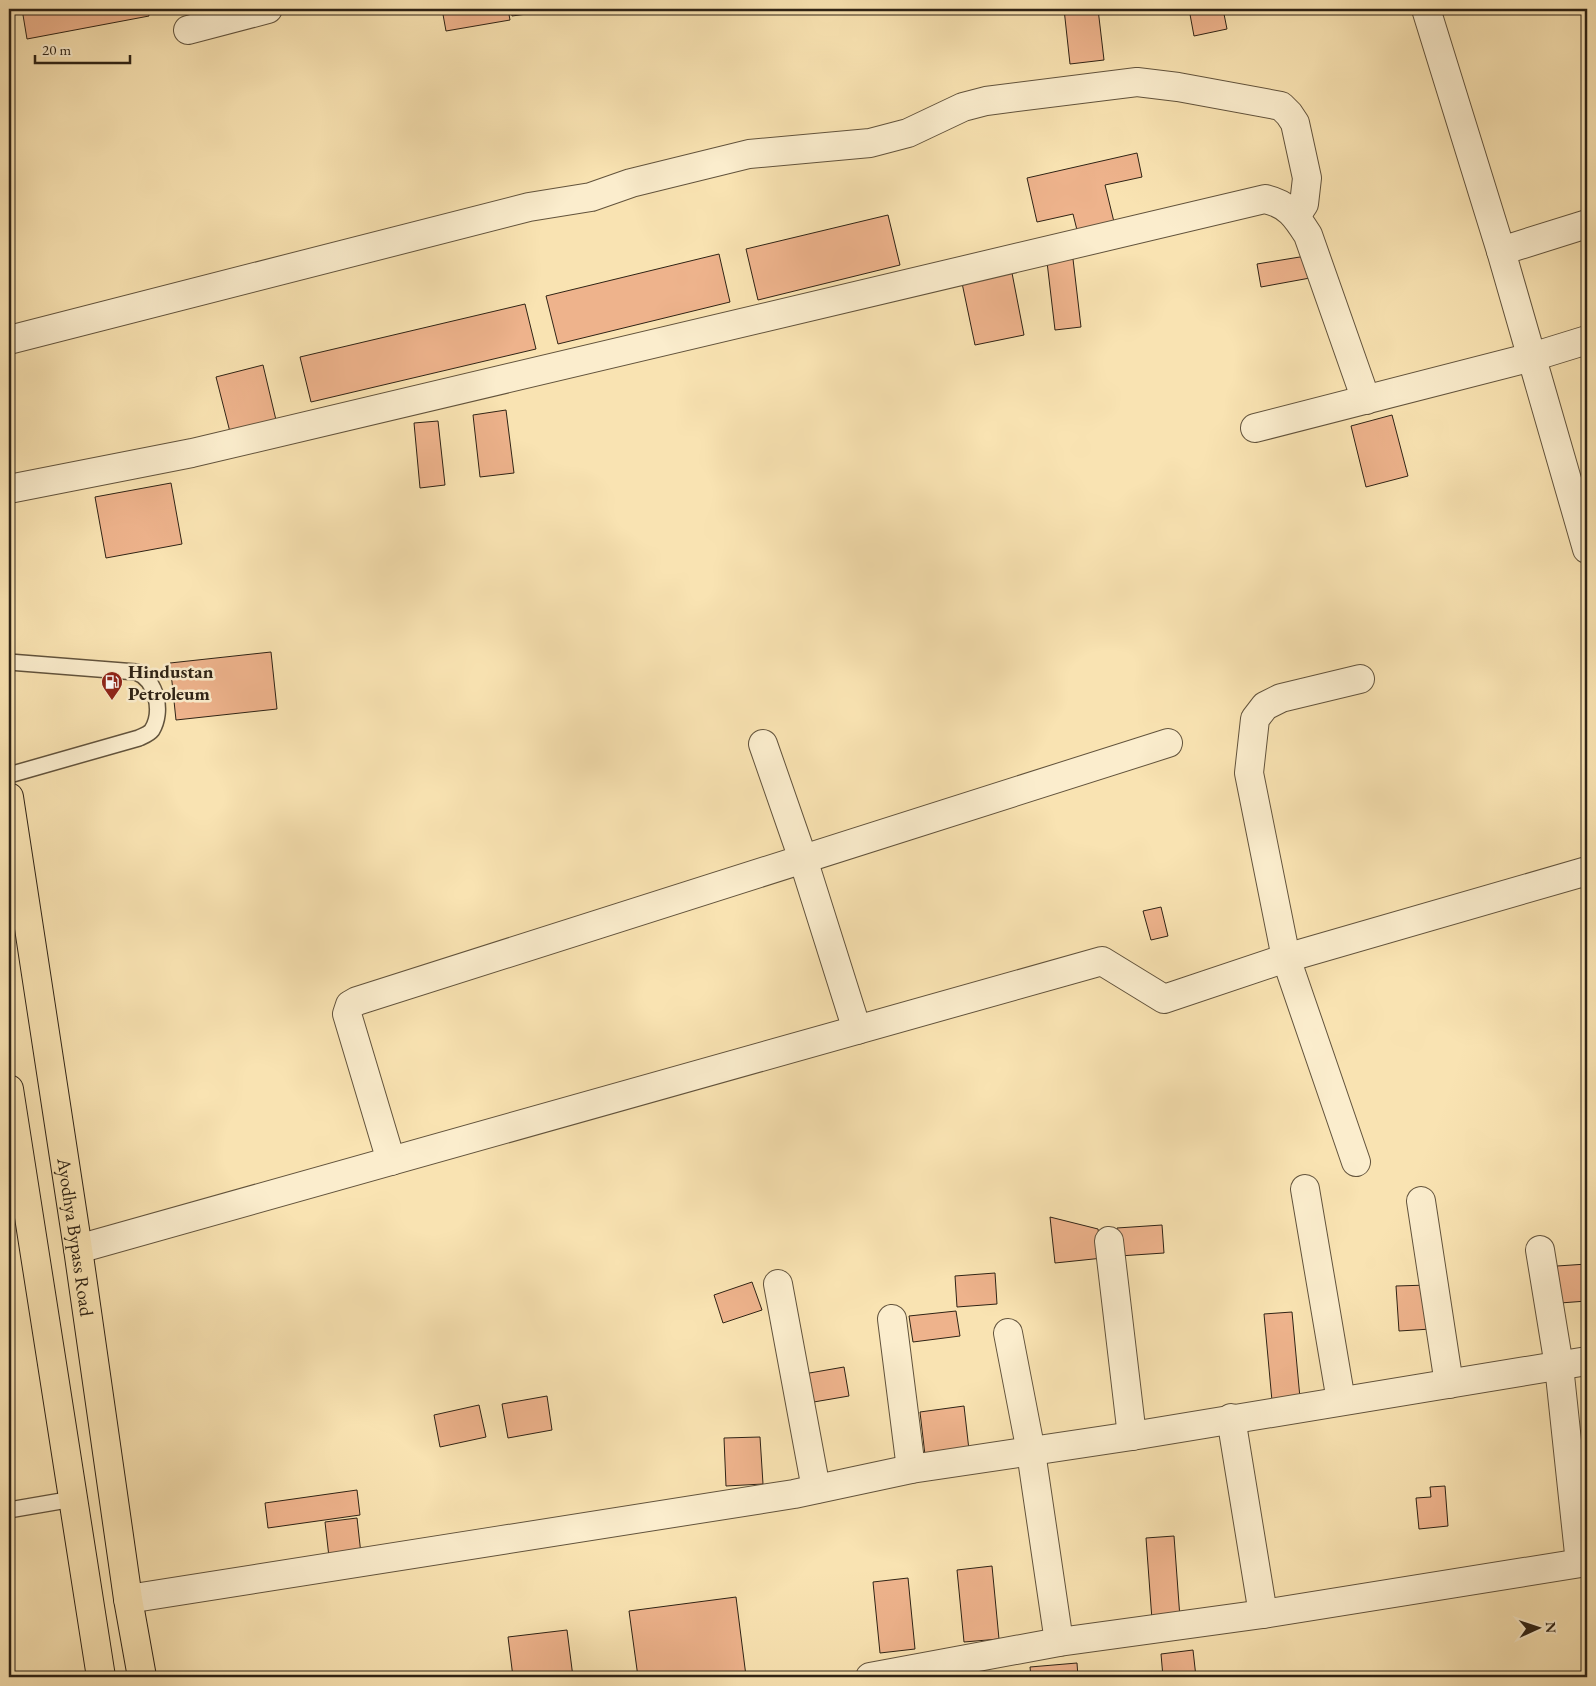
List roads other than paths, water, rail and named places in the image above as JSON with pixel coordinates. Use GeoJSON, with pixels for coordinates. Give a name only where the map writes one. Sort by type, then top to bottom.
{"type":"FeatureCollection","features":[{"type":"Feature","properties":{"kind":"main road","name":"Ayodhya Bypass Road"},"geometry":{"type":"LineString","coordinates":[[9,798],[78,1249],[128,1599],[142,1677]]}},
{"type":"Feature","properties":{"kind":"main road"},"geometry":{"type":"LineString","coordinates":[[9,1089],[101,1677]]}},
{"type":"Feature","properties":{"kind":"street"},"geometry":{"type":"LineString","coordinates":[[188,30],[268,9]]}},
{"type":"Feature","properties":{"kind":"street"},"geometry":{"type":"LineString","coordinates":[[1426,9],[1501,251],[1587,549]]}},
{"type":"Feature","properties":{"kind":"street"},"geometry":{"type":"LineString","coordinates":[[9,340],[530,207],[591,197],[631,183],[750,154],[870,143],[908,133],[963,107],[986,101],[1137,82],[1178,87],[1281,106],[1295,123],[1307,178],[1304,204],[1296,216]]}},
{"type":"Feature","properties":{"kind":"street"},"geometry":{"type":"LineString","coordinates":[[9,489],[192,452],[1265,199],[1278,202],[1296,216],[1308,235],[1366,400]]}},
{"type":"Feature","properties":{"kind":"street"},"geometry":{"type":"LineString","coordinates":[[1501,251],[1587,224]]}},
{"type":"Feature","properties":{"kind":"street"},"geometry":{"type":"LineString","coordinates":[[1255,428],[1587,340]]}},
{"type":"Feature","properties":{"kind":"street"},"geometry":{"type":"LineString","coordinates":[[1356,1162],[1286,958],[1249,773],[1255,719],[1265,706],[1281,698],[1360,679]]}},
{"type":"Feature","properties":{"kind":"street"},"geometry":{"type":"LineString","coordinates":[[391,1161],[347,1014],[350,1005],[357,1000],[1168,743]]}},
{"type":"Feature","properties":{"kind":"street"},"geometry":{"type":"LineString","coordinates":[[763,744],[803,859],[857,1030]]}},
{"type":"Feature","properties":{"kind":"street"},"geometry":{"type":"LineString","coordinates":[[78,1249],[1102,960],[1164,999],[1286,958],[1587,871]]}},
{"type":"Feature","properties":{"kind":"street"},"geometry":{"type":"LineString","coordinates":[[1305,1189],[1341,1401]]}},
{"type":"Feature","properties":{"kind":"street"},"geometry":{"type":"LineString","coordinates":[[1421,1200],[1449,1384]]}},
{"type":"Feature","properties":{"kind":"street"},"geometry":{"type":"LineString","coordinates":[[1109,1241],[1132,1436]]}},
{"type":"Feature","properties":{"kind":"street"},"geometry":{"type":"LineString","coordinates":[[870,1677],[1059,1642],[1263,1614],[1584,1562],[1559,1366],[1540,1250]]}},
{"type":"Feature","properties":{"kind":"street"},"geometry":{"type":"LineString","coordinates":[[778,1284],[816,1490]]}},
{"type":"Feature","properties":{"kind":"street"},"geometry":{"type":"LineString","coordinates":[[892,1318],[911,1469]]}},
{"type":"Feature","properties":{"kind":"street"},"geometry":{"type":"LineString","coordinates":[[1008,1333],[1031,1452],[1059,1642]]}},
{"type":"Feature","properties":{"kind":"street"},"geometry":{"type":"LineString","coordinates":[[128,1599],[794,1494],[911,1469],[1132,1436],[1231,1418],[1587,1361]]}},
{"type":"Feature","properties":{"kind":"street"},"geometry":{"type":"LineString","coordinates":[[1231,1418],[1263,1614]]}},
{"type":"Feature","properties":{"kind":"lane"},"geometry":{"type":"LineString","coordinates":[[9,662],[136,672],[144,675],[152,685],[156,699],[157,716],[151,732],[138,738],[9,775]]}},
{"type":"Feature","properties":{"kind":"lane"},"geometry":{"type":"LineString","coordinates":[[9,1510],[73,1499]]}},
{"type":"Feature","properties":{"kind":"place","name":"Hindustan Petroleum"},"geometry":{"type":"Point","coordinates":[112,701]}}]}
